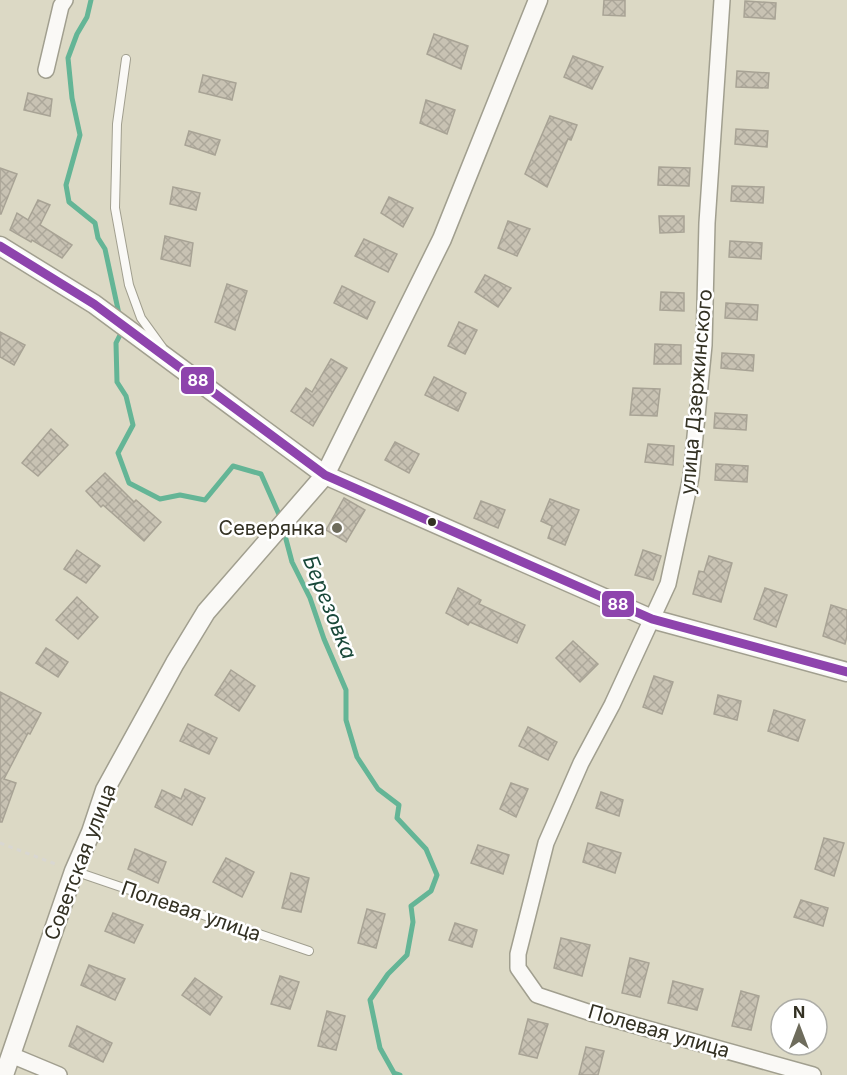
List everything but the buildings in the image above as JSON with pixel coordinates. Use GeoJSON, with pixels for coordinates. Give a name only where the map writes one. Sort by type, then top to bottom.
{"type":"FeatureCollection","features":[{"type":"Feature","properties":{"kind":"street"},"geometry":{"type":"LineString","coordinates":[[46,70],[61,6],[65,0]]}},
{"type":"Feature","properties":{"kind":"street","name":"Советская улица"},"geometry":{"type":"LineString","coordinates":[[4,1075],[74,871],[91,832],[105,790],[206,612],[325,475],[441,239],[538,0]]}},
{"type":"Feature","properties":{"kind":"street","name":"улица Дзержинского"},"geometry":{"type":"LineString","coordinates":[[518,968],[518,954],[546,843],[581,763],[612,705],[668,584],[692,477],[704,345],[707,223],[722,0]]}},
{"type":"Feature","properties":{"kind":"street"},"geometry":{"type":"LineString","coordinates":[[0,246],[94,304],[325,475],[652,619],[847,672]]}},
{"type":"Feature","properties":{"kind":"street","name":"Полевая улица"},"geometry":{"type":"LineString","coordinates":[[518,968],[537,995],[591,1013],[805,1074]]}},
{"type":"Feature","properties":{"kind":"street"},"geometry":{"type":"LineString","coordinates":[[11,1055],[59,1075]]}},
{"type":"Feature","properties":{"kind":"lane"},"geometry":{"type":"LineString","coordinates":[[126,59],[117,124],[115,208],[129,285],[141,318],[172,360]]}},
{"type":"Feature","properties":{"kind":"lane","name":"Полевая улица"},"geometry":{"type":"LineString","coordinates":[[74,871],[309,951]]}},
{"type":"Feature","properties":{"kind":"path"},"geometry":{"type":"LineString","coordinates":[[0,843],[74,871]]}},
{"type":"Feature","properties":{"kind":"waterway","name":"Березовка"},"geometry":{"type":"LineString","coordinates":[[91,0],[87,17],[77,34],[68,58],[72,98],[80,135],[66,185],[69,202],[95,223],[98,238],[105,249],[119,314]]}},
{"type":"Feature","properties":{"kind":"waterway","name":"Березовка"},"geometry":{"type":"LineString","coordinates":[[123,329],[116,343],[117,382],[126,396],[133,425],[118,453],[129,483],[160,499],[180,495],[205,500],[233,466],[261,474],[281,519]]}},
{"type":"Feature","properties":{"kind":"waterway","name":"Березовка"},"geometry":{"type":"LineString","coordinates":[[283,528],[292,562],[310,598],[324,639],[346,690],[346,720],[357,757],[378,789],[399,805],[397,818],[426,849],[437,875],[431,891],[411,906],[413,922],[407,955],[388,974],[370,1000],[380,1048],[394,1073],[400,1075]]}},
{"type":"Feature","properties":{"kind":"transit line","name":"88"},"geometry":{"type":"LineString","coordinates":[[0,246],[94,304],[325,475],[652,619],[847,672]]}},
{"type":"Feature","properties":{"kind":"place","name":"Северянка"},"geometry":{"type":"Point","coordinates":[337,528]}}]}
